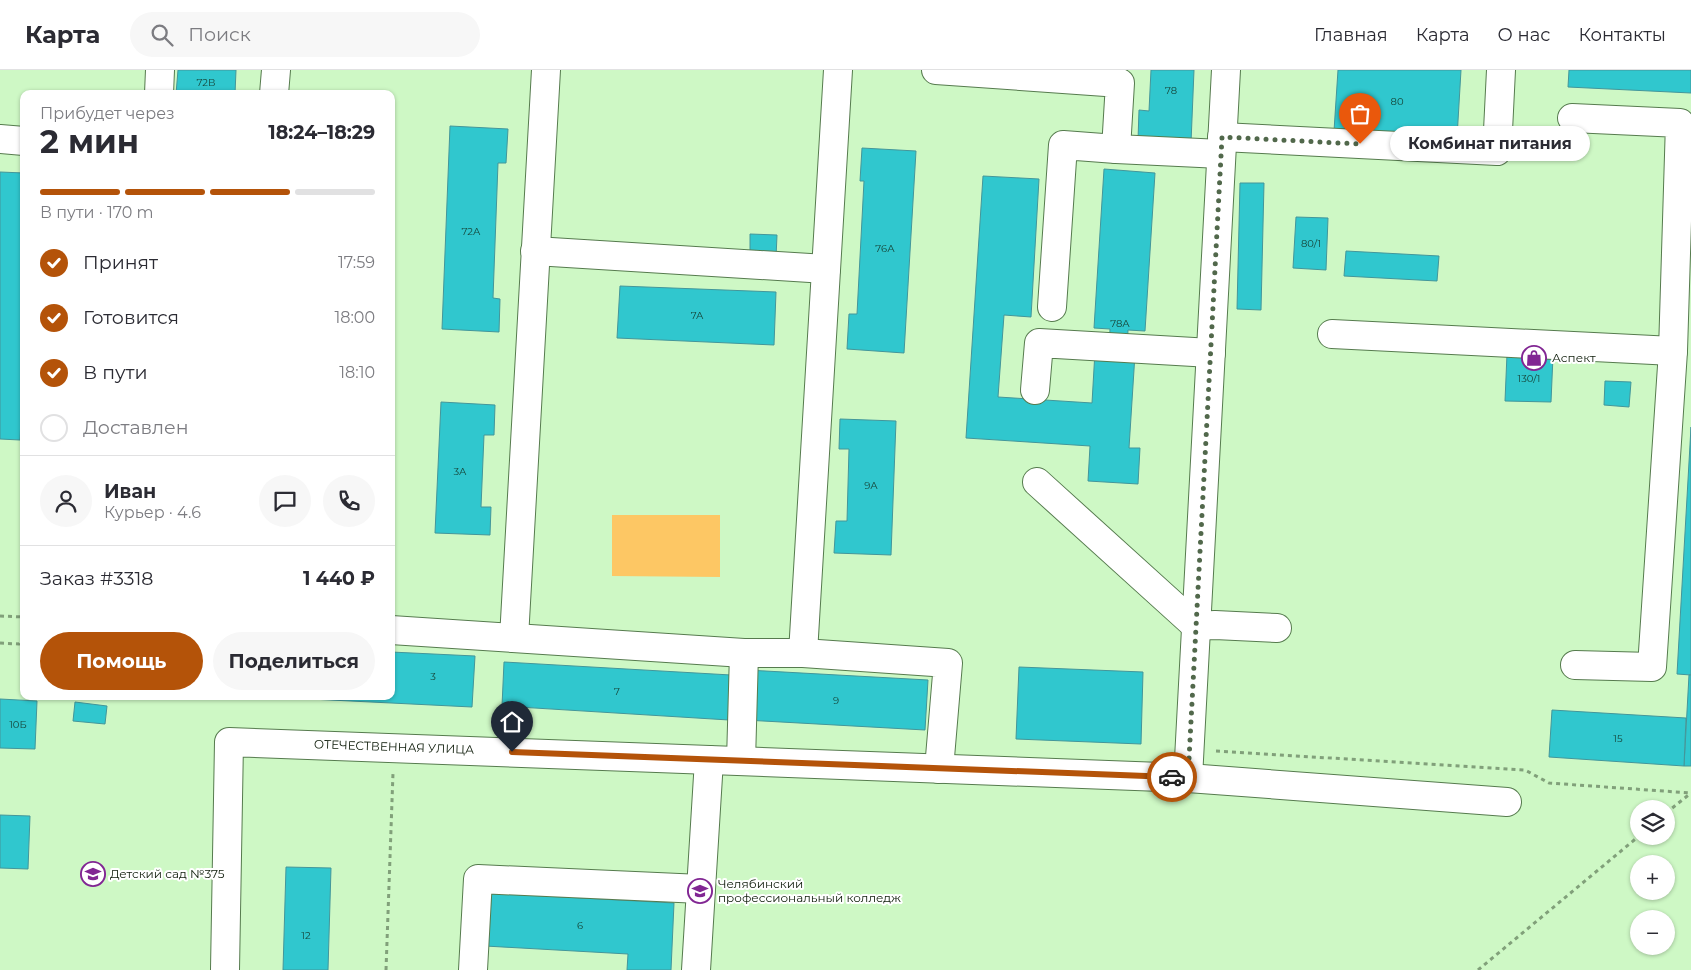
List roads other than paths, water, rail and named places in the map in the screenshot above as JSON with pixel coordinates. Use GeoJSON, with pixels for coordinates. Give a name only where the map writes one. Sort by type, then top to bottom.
{"type":"FeatureCollection","features":[{"type":"Feature","properties":{"kind":"street"},"geometry":{"type":"LineString","coordinates":[[159,90],[160,70]]}},
{"type":"Feature","properties":{"kind":"street"},"geometry":{"type":"LineString","coordinates":[[514,638],[546,70]]}},
{"type":"Feature","properties":{"kind":"street"},"geometry":{"type":"LineString","coordinates":[[803,653],[838,70]]}},
{"type":"Feature","properties":{"kind":"street"},"geometry":{"type":"LineString","coordinates":[[936,70],[1120,83],[1116,149]]}},
{"type":"Feature","properties":{"kind":"street"},"geometry":{"type":"LineString","coordinates":[[1188,778],[1226,70]]}},
{"type":"Feature","properties":{"kind":"street"},"geometry":{"type":"LineString","coordinates":[[1052,307],[1063,145],[1116,149],[1222,146],[1497,151],[1501,70]]}},
{"type":"Feature","properties":{"kind":"street"},"geometry":{"type":"LineString","coordinates":[[1572,118],[1680,123],[1673,351],[1681,386],[1652,667],[1575,665]]}},
{"type":"Feature","properties":{"kind":"street"},"geometry":{"type":"LineString","coordinates":[[0,139],[20,141]]}},
{"type":"Feature","properties":{"kind":"street"},"geometry":{"type":"LineString","coordinates":[[535,251],[826,269]]}},
{"type":"Feature","properties":{"kind":"street"},"geometry":{"type":"LineString","coordinates":[[1332,334],[1673,351]]}},
{"type":"Feature","properties":{"kind":"street"},"geometry":{"type":"LineString","coordinates":[[1035,390],[1039,343],[1211,353]]}},
{"type":"Feature","properties":{"kind":"street"},"geometry":{"type":"LineString","coordinates":[[1037,482],[1196,626],[1277,628]]}},
{"type":"Feature","properties":{"kind":"street"},"geometry":{"type":"LineString","coordinates":[[395,630],[744,653],[803,653],[948,663],[939,769]]}},
{"type":"Feature","properties":{"kind":"street"},"geometry":{"type":"LineString","coordinates":[[741,761],[744,653]]}},
{"type":"Feature","properties":{"kind":"street","name":"ОТЕЧЕСТВЕННАЯ УЛИЦА"},"geometry":{"type":"LineString","coordinates":[[225,970],[229,742],[1188,778],[1507,802]]}},
{"type":"Feature","properties":{"kind":"street"},"geometry":{"type":"LineString","coordinates":[[696,970],[709,760]]}},
{"type":"Feature","properties":{"kind":"street"},"geometry":{"type":"LineString","coordinates":[[473,970],[478,879],[701,889]]}},
{"type":"Feature","properties":{"kind":"place","name":"Комбинат питания"},"geometry":{"type":"Point","coordinates":[1360,144]}},
{"type":"Feature","properties":{"kind":"place","name":"Аспект"},"geometry":{"type":"Point","coordinates":[1534,358]}},
{"type":"Feature","properties":{"kind":"place","name":"Детский сад №375"},"geometry":{"type":"Point","coordinates":[93,874]}},
{"type":"Feature","properties":{"kind":"place","name":"Челябинский профессиональный колледж"},"geometry":{"type":"Point","coordinates":[700,891]}}]}
